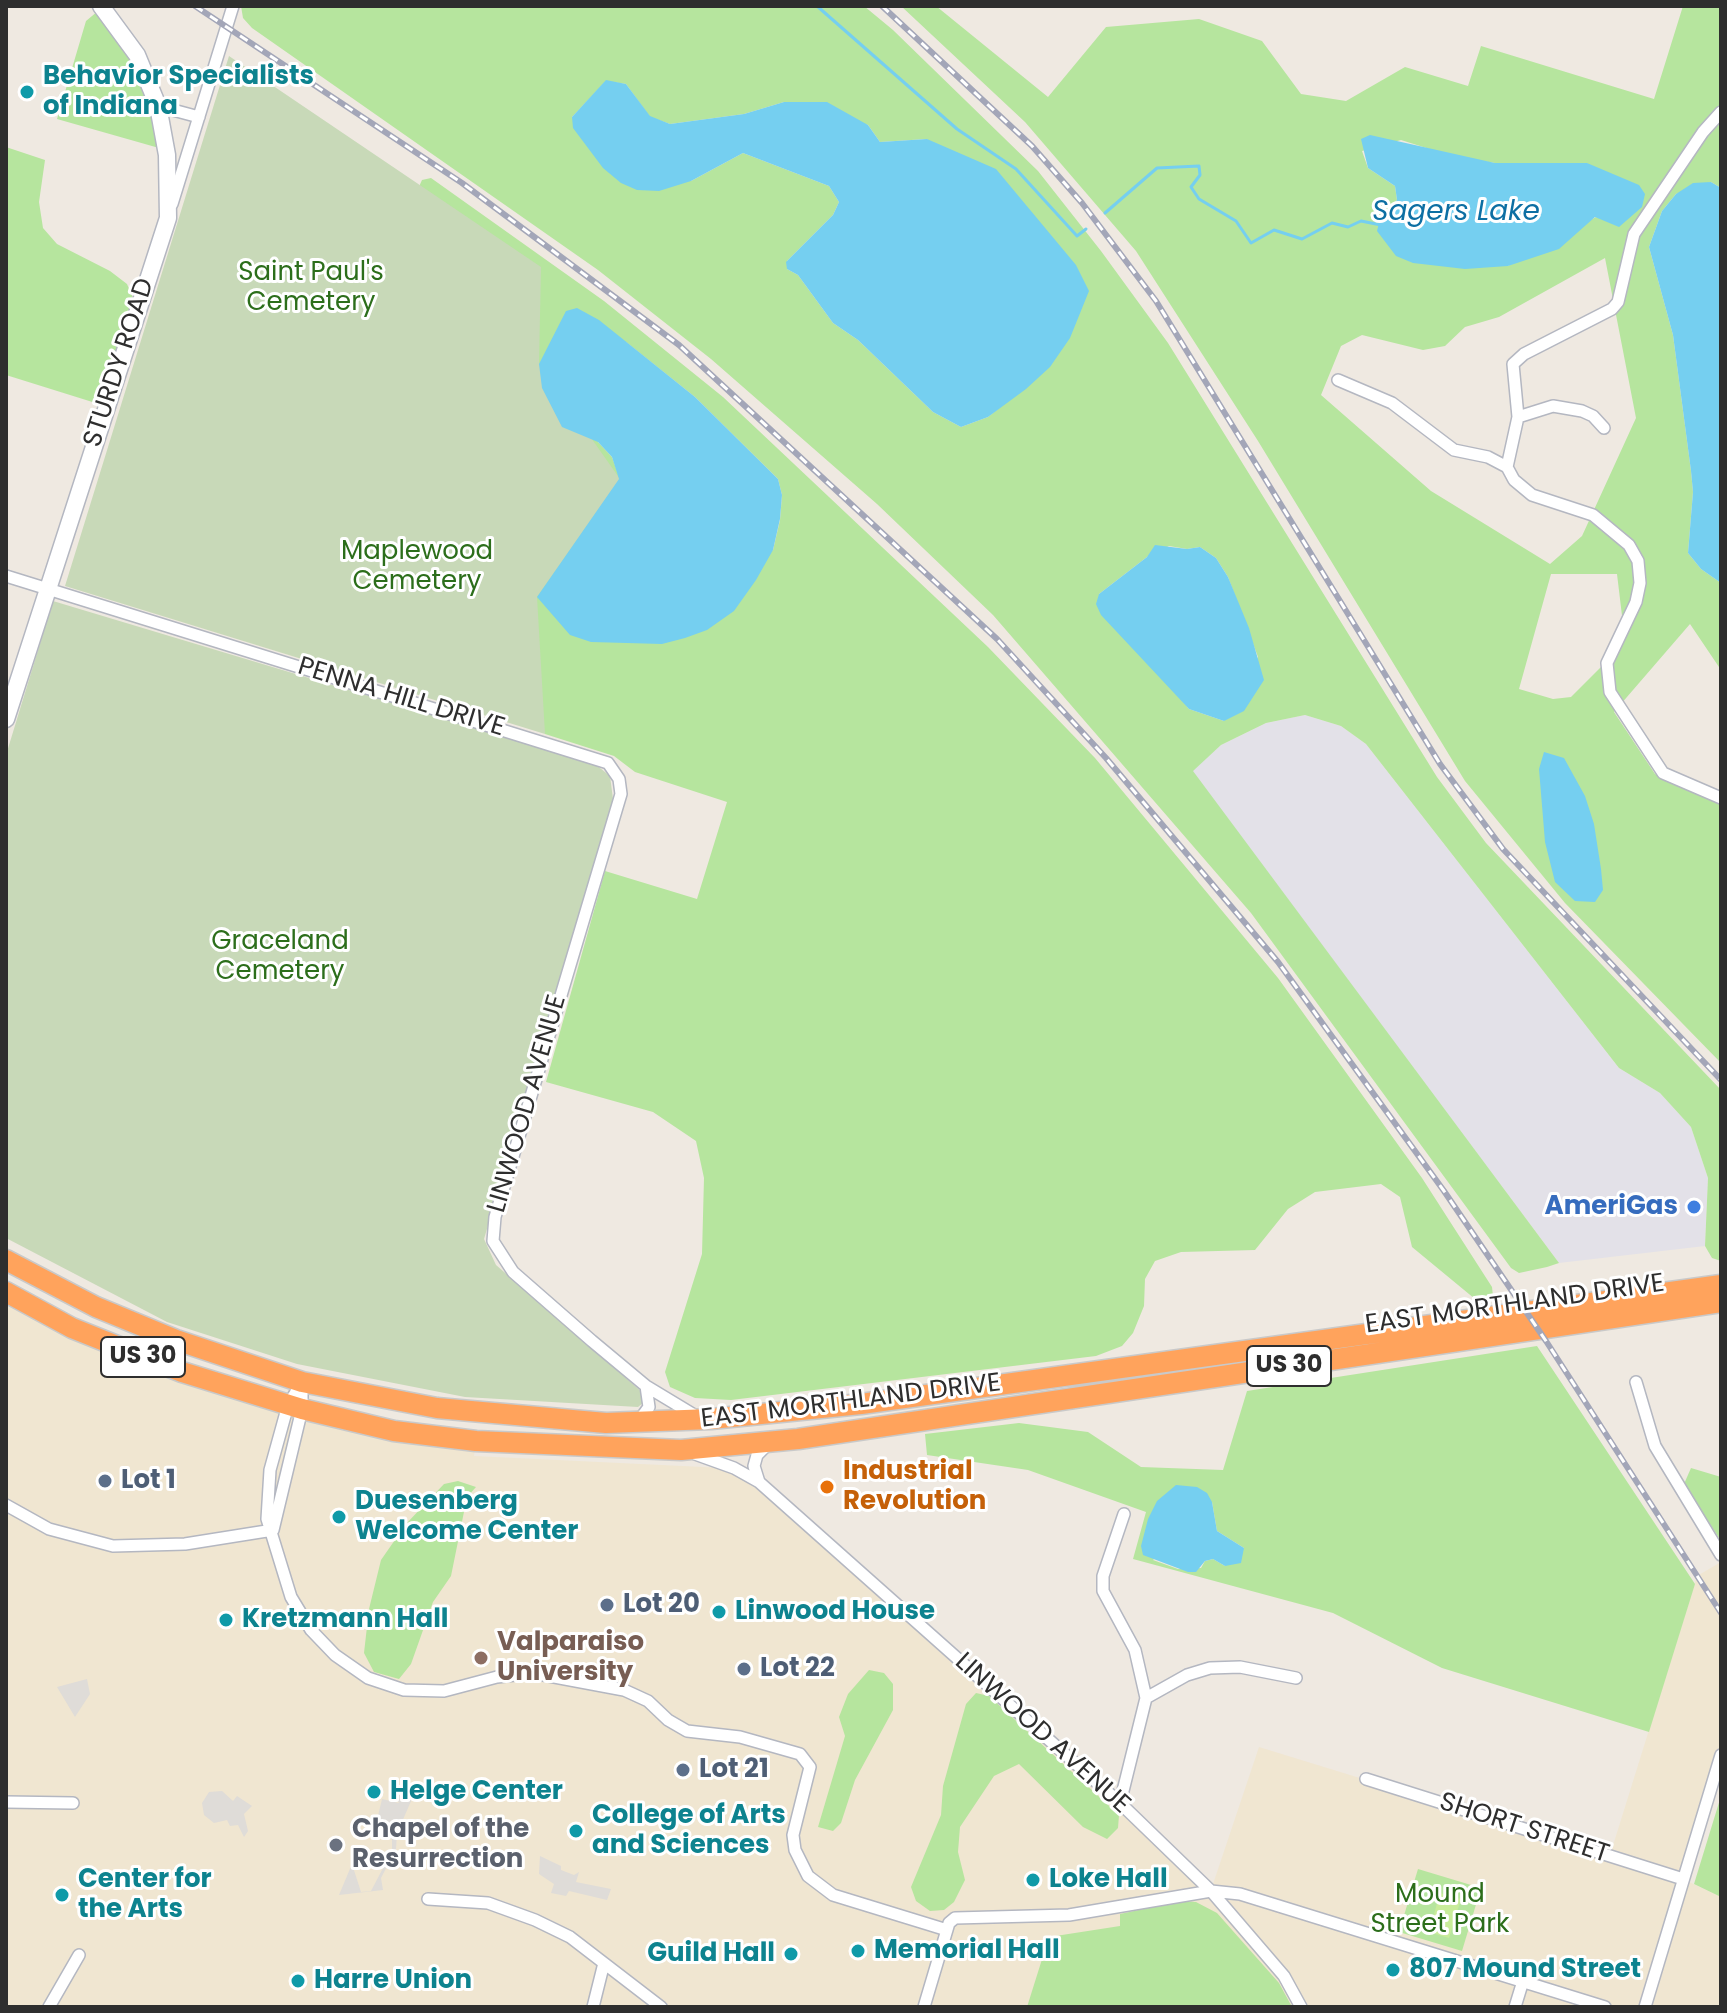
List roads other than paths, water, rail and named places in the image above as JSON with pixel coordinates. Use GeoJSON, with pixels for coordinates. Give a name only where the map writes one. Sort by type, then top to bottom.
{"type":"FeatureCollection","features":[{"type":"Feature","properties":{"kind":"highway","name":"EAST MORTHLAND DRIVE"},"geometry":{"type":"LineString","coordinates":[[6,1260],[96,1307],[176,1340],[302,1382],[437,1408],[526,1418],[637,1423],[707,1420],[861,1404],[1721,1285]]}},
{"type":"Feature","properties":{"kind":"highway","name":"EAST MORTHLAND DRIVE"},"geometry":{"type":"LineString","coordinates":[[6,1292],[72,1328],[182,1372],[295,1407],[394,1431],[476,1441],[681,1450],[769,1443],[1721,1302]]}},
{"type":"Feature","properties":{"kind":"street"},"geometry":{"type":"LineString","coordinates":[[101,6],[137,55],[158,106],[168,164],[168,218]]}},
{"type":"Feature","properties":{"kind":"street","name":"STURDY ROAD"},"geometry":{"type":"LineString","coordinates":[[6,719],[233,6]]}},
{"type":"Feature","properties":{"kind":"street"},"geometry":{"type":"LineString","coordinates":[[158,106],[199,117]]}},
{"type":"Feature","properties":{"kind":"street"},"geometry":{"type":"LineString","coordinates":[[1507,467],[1518,417],[1513,364],[1524,354],[1612,309],[1618,302],[1634,234],[1703,132],[1721,112]]}},
{"type":"Feature","properties":{"kind":"street"},"geometry":{"type":"LineString","coordinates":[[1338,380],[1392,403],[1454,450],[1488,457],[1507,467],[1514,480],[1532,495],[1593,515],[1629,545],[1638,561],[1640,583],[1636,602],[1607,663],[1610,692],[1663,773],[1721,798]]}},
{"type":"Feature","properties":{"kind":"street"},"geometry":{"type":"LineString","coordinates":[[1518,417],[1553,406],[1582,411],[1593,416],[1604,428]]}},
{"type":"Feature","properties":{"kind":"street","name":"PENNA HILL DRIVE"},"geometry":{"type":"LineString","coordinates":[[6,576],[608,763],[619,779],[621,794],[574,948]]}},
{"type":"Feature","properties":{"kind":"street","name":"LINWOOD AVENUE"},"geometry":{"type":"LineString","coordinates":[[574,948],[495,1217],[493,1241],[513,1272],[646,1386],[686,1412],[707,1420]]}},
{"type":"Feature","properties":{"kind":"street"},"geometry":{"type":"LineString","coordinates":[[302,1382],[268,1483],[267,1519],[273,1530],[282,1577],[299,1611],[323,1644],[350,1667],[386,1685],[423,1692],[463,1688],[515,1674],[551,1676],[636,1694],[687,1731],[740,1737],[800,1754],[810,1767],[793,1835],[795,1850],[808,1876],[833,1895],[947,1930]]}},
{"type":"Feature","properties":{"kind":"street"},"geometry":{"type":"LineString","coordinates":[[1636,1382],[1655,1446],[1721,1555]]}},
{"type":"Feature","properties":{"kind":"street"},"geometry":{"type":"LineString","coordinates":[[637,1423],[649,1407],[646,1386]]}},
{"type":"Feature","properties":{"kind":"street"},"geometry":{"type":"LineString","coordinates":[[759,1482],[754,1466],[759,1451],[769,1443]]}},
{"type":"Feature","properties":{"kind":"street","name":"LINWOOD AVENUE"},"geometry":{"type":"LineString","coordinates":[[681,1450],[720,1461],[759,1482],[1120,1803],[1211,1891],[1284,1976],[1301,2007]]}},
{"type":"Feature","properties":{"kind":"street"},"geometry":{"type":"LineString","coordinates":[[6,1505],[49,1529],[113,1546],[185,1544],[273,1530]]}},
{"type":"Feature","properties":{"kind":"street"},"geometry":{"type":"LineString","coordinates":[[1120,1803],[1146,1698],[1135,1650],[1103,1591],[1103,1576],[1124,1514]]}},
{"type":"Feature","properties":{"kind":"street"},"geometry":{"type":"LineString","coordinates":[[1146,1698],[1187,1675],[1210,1668],[1240,1667],[1296,1678]]}},
{"type":"Feature","properties":{"kind":"street"},"geometry":{"type":"LineString","coordinates":[[1645,2007],[1721,1755]]}},
{"type":"Feature","properties":{"kind":"street","name":"SHORT STREET"},"geometry":{"type":"LineString","coordinates":[[1366,1779],[1683,1879]]}},
{"type":"Feature","properties":{"kind":"street"},"geometry":{"type":"LineString","coordinates":[[6,1802],[73,1803]]}},
{"type":"Feature","properties":{"kind":"street"},"geometry":{"type":"LineString","coordinates":[[924,2007],[947,1930],[955,1918],[962,1915],[1069,1915],[1211,1891],[1240,1894],[1605,2007]]}},
{"type":"Feature","properties":{"kind":"street"},"geometry":{"type":"LineString","coordinates":[[428,1899],[464,1899],[512,1909],[570,1937],[661,2007]]}},
{"type":"Feature","properties":{"kind":"street"},"geometry":{"type":"LineString","coordinates":[[49,2007],[79,1955]]}},
{"type":"Feature","properties":{"kind":"street"},"geometry":{"type":"LineString","coordinates":[[593,2007],[604,1963]]}},
{"type":"Feature","properties":{"kind":"street"},"geometry":{"type":"LineString","coordinates":[[1515,2007],[1523,1981]]}},
{"type":"Feature","properties":{"kind":"water"},"geometry":{"type":"Polygon","coordinates":[[[606,80],[626,84],[650,116],[670,124],[744,114],[784,102],[827,102],[868,125],[880,142],[927,139],[996,169],[1076,265],[1089,291],[1070,338],[1050,367],[988,417],[961,427],[933,412],[858,340],[833,323],[798,275],[787,269],[786,262],[833,215],[839,202],[829,186],[743,153],[691,181],[659,191],[637,190],[621,183],[603,168],[573,128],[572,117],[606,80]]]}},
{"type":"Feature","properties":{"kind":"water","name":"Sagers Lake"},"geometry":{"type":"Polygon","coordinates":[[[1370,135],[1495,163],[1587,163],[1639,185],[1645,194],[1642,207],[1619,227],[1595,217],[1559,249],[1508,266],[1465,269],[1413,263],[1396,256],[1377,231],[1380,219],[1397,200],[1395,186],[1368,168],[1361,139],[1370,135]]]}},
{"type":"Feature","properties":{"kind":"water"},"geometry":{"type":"Polygon","coordinates":[[[1711,182],[1721,188],[1721,583],[1701,569],[1688,553],[1693,492],[1691,471],[1673,335],[1649,247],[1662,211],[1676,194],[1693,183],[1711,182]]]}},
{"type":"Feature","properties":{"kind":"water"},"geometry":{"type":"Polygon","coordinates":[[[577,308],[599,320],[695,397],[778,479],[782,495],[773,550],[734,611],[707,630],[662,644],[591,642],[570,635],[537,597],[619,479],[612,457],[598,442],[562,427],[542,388],[539,364],[566,311],[577,308]]]}},
{"type":"Feature","properties":{"kind":"water"},"geometry":{"type":"Polygon","coordinates":[[[1155,545],[1187,549],[1200,547],[1216,558],[1228,577],[1249,628],[1264,680],[1244,711],[1224,721],[1189,709],[1101,615],[1096,604],[1099,594],[1147,557],[1155,545]]]}},
{"type":"Feature","properties":{"kind":"water"},"geometry":{"type":"Polygon","coordinates":[[[1544,752],[1564,758],[1585,796],[1594,824],[1603,890],[1595,902],[1575,901],[1555,882],[1545,842],[1539,769],[1544,752]]]}},
{"type":"Feature","properties":{"kind":"water"},"geometry":{"type":"Polygon","coordinates":[[[1176,1485],[1197,1487],[1207,1493],[1212,1502],[1217,1531],[1244,1548],[1241,1563],[1225,1566],[1213,1559],[1205,1561],[1196,1572],[1188,1572],[1143,1555],[1141,1546],[1148,1519],[1157,1501],[1176,1485]]]}},
{"type":"Feature","properties":{"kind":"waterway"},"geometry":{"type":"LineString","coordinates":[[817,6],[957,129],[1016,169],[1077,236],[1086,229]]}},
{"type":"Feature","properties":{"kind":"waterway"},"geometry":{"type":"LineString","coordinates":[[1105,213],[1157,168],[1199,166],[1200,175],[1191,187],[1199,199],[1236,221],[1251,243],[1274,230],[1302,239],[1332,223],[1348,227],[1361,221],[1381,225]]}},
{"type":"Feature","properties":{"kind":"railway"},"geometry":{"type":"LineString","coordinates":[[195,6],[462,183],[679,345],[997,639],[1106,758],[1278,962],[1444,1191],[1546,1341],[1721,1613]]}},
{"type":"Feature","properties":{"kind":"railway"},"geometry":{"type":"LineString","coordinates":[[882,6],[1032,146],[1082,203],[1156,301],[1440,764],[1503,849],[1721,1080]]}},
{"type":"Feature","properties":{"kind":"place","name":"Behavior Specialists of Indiana"},"geometry":{"type":"Point","coordinates":[27,92]}},
{"type":"Feature","properties":{"kind":"place","name":"AmeriGas"},"geometry":{"type":"Point","coordinates":[1694,1207]}},
{"type":"Feature","properties":{"kind":"place","name":"Lot 1"},"geometry":{"type":"Point","coordinates":[105,1481]}},
{"type":"Feature","properties":{"kind":"place","name":"Industrial Revolution"},"geometry":{"type":"Point","coordinates":[827,1487]}},
{"type":"Feature","properties":{"kind":"place","name":"Duesenberg Welcome Center"},"geometry":{"type":"Point","coordinates":[339,1517]}},
{"type":"Feature","properties":{"kind":"place","name":"Lot 20"},"geometry":{"type":"Point","coordinates":[607,1605]}},
{"type":"Feature","properties":{"kind":"place","name":"Linwood House"},"geometry":{"type":"Point","coordinates":[719,1612]}},
{"type":"Feature","properties":{"kind":"place","name":"Kretzmann Hall"},"geometry":{"type":"Point","coordinates":[226,1620]}},
{"type":"Feature","properties":{"kind":"place","name":"Valparaiso University"},"geometry":{"type":"Point","coordinates":[481,1658]}},
{"type":"Feature","properties":{"kind":"place","name":"Lot 22"},"geometry":{"type":"Point","coordinates":[744,1669]}},
{"type":"Feature","properties":{"kind":"place","name":"Lot 21"},"geometry":{"type":"Point","coordinates":[683,1770]}},
{"type":"Feature","properties":{"kind":"place","name":"Helge Center"},"geometry":{"type":"Point","coordinates":[374,1792]}},
{"type":"Feature","properties":{"kind":"place","name":"College of Arts and Sciences"},"geometry":{"type":"Point","coordinates":[576,1831]}},
{"type":"Feature","properties":{"kind":"place","name":"Chapel of the Resurrection"},"geometry":{"type":"Point","coordinates":[336,1845]}},
{"type":"Feature","properties":{"kind":"place","name":"Loke Hall"},"geometry":{"type":"Point","coordinates":[1033,1880]}},
{"type":"Feature","properties":{"kind":"place","name":"Center for the Arts"},"geometry":{"type":"Point","coordinates":[62,1895]}},
{"type":"Feature","properties":{"kind":"place","name":"Memorial Hall"},"geometry":{"type":"Point","coordinates":[858,1951]}},
{"type":"Feature","properties":{"kind":"place","name":"Guild Hall"},"geometry":{"type":"Point","coordinates":[791,1954]}},
{"type":"Feature","properties":{"kind":"place","name":"807 Mound Street"},"geometry":{"type":"Point","coordinates":[1393,1970]}},
{"type":"Feature","properties":{"kind":"place","name":"Harre Union"},"geometry":{"type":"Point","coordinates":[298,1981]}},
{"type":"Feature","properties":{"kind":"park label","name":"Saint Paul's Cemetery"},"geometry":{"type":"Point","coordinates":[311,288]}},
{"type":"Feature","properties":{"kind":"park label","name":"Maplewood Cemetery"},"geometry":{"type":"Point","coordinates":[417,567]}},
{"type":"Feature","properties":{"kind":"park label","name":"Graceland Cemetery"},"geometry":{"type":"Point","coordinates":[280,957]}},
{"type":"Feature","properties":{"kind":"park label","name":"Mound Street Park"},"geometry":{"type":"Point","coordinates":[1440,1910]}}]}
